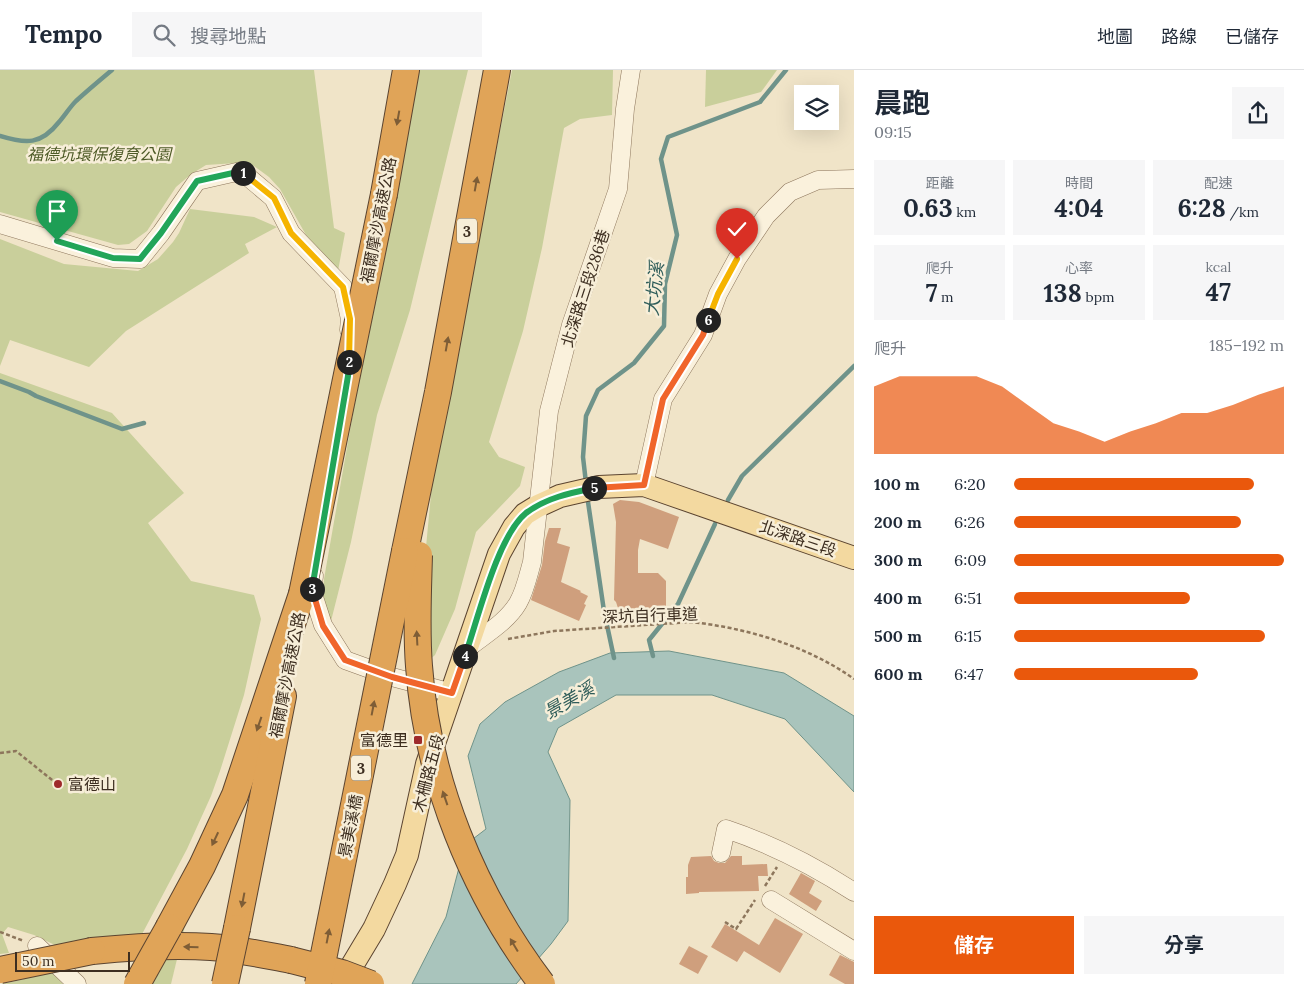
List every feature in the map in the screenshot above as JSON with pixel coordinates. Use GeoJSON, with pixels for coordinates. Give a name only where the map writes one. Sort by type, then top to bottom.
{"type":"FeatureCollection","features":[{"type":"Feature","properties":{"kind":"highway","name":"福爾摩沙高速公路"},"geometry":{"type":"LineString","coordinates":[[225,984],[384,194],[406,70]]}},
{"type":"Feature","properties":{"kind":"highway","name":"3"},"geometry":{"type":"LineString","coordinates":[[412,553],[438,392],[497,70]]}},
{"type":"Feature","properties":{"kind":"highway"},"geometry":{"type":"LineString","coordinates":[[412,553],[419,667],[424,710],[440,781],[453,821],[476,876],[519,954],[542,984]]}},
{"type":"Feature","properties":{"kind":"highway","name":"景美溪橋"},"geometry":{"type":"LineString","coordinates":[[318,984],[412,553]]}},
{"type":"Feature","properties":{"kind":"highway"},"geometry":{"type":"LineString","coordinates":[[137,984],[202,866],[235,795],[302,594]]}},
{"type":"Feature","properties":{"kind":"highway"},"geometry":{"type":"LineString","coordinates":[[0,970],[92,952],[127,948],[162,946],[211,947],[291,960],[342,973],[371,984]]}},
{"type":"Feature","properties":{"kind":"main road"},"geometry":{"type":"LineString","coordinates":[[538,506],[566,494],[599,486],[644,485]]}},
{"type":"Feature","properties":{"kind":"main road","name":"北深路三段"},"geometry":{"type":"LineString","coordinates":[[644,485],[854,558]]}},
{"type":"Feature","properties":{"kind":"main road","name":"木柵路五段"},"geometry":{"type":"LineString","coordinates":[[341,984],[374,929],[396,884],[407,855],[428,764],[499,554],[514,527],[525,514],[538,506]]}},
{"type":"Feature","properties":{"kind":"street","name":"北深路三段286巷"},"geometry":{"type":"LineString","coordinates":[[468,648],[507,617],[518,604],[532,562],[549,411],[570,325],[618,189],[631,70]]}},
{"type":"Feature","properties":{"kind":"street"},"geometry":{"type":"LineString","coordinates":[[0,224],[113,258],[140,259],[161,233],[197,181],[242,171],[274,198],[291,233],[343,287],[350,319],[348,376],[312,591],[323,626],[345,660],[392,677],[452,693]]}},
{"type":"Feature","properties":{"kind":"street"},"geometry":{"type":"LineString","coordinates":[[644,485],[663,399],[703,335],[718,294],[737,259],[766,216],[790,192],[818,180],[854,179]]}},
{"type":"Feature","properties":{"kind":"street"},"geometry":{"type":"LineString","coordinates":[[721,853],[726,829],[753,838],[785,853],[854,892]]}},
{"type":"Feature","properties":{"kind":"street"},"geometry":{"type":"LineString","coordinates":[[771,900],[854,951]]}},
{"type":"Feature","properties":{"kind":"street"},"geometry":{"type":"LineString","coordinates":[[37,946],[77,984]]}},
{"type":"Feature","properties":{"kind":"path","name":"深坑自行車道"},"geometry":{"type":"LineString","coordinates":[[506,639],[554,631],[691,622],[712,624],[751,633],[798,649],[841,670],[854,679]]}},
{"type":"Feature","properties":{"kind":"path"},"geometry":{"type":"LineString","coordinates":[[0,753],[16,751],[57,784]]}},
{"type":"Feature","properties":{"kind":"path"},"geometry":{"type":"LineString","coordinates":[[0,932],[37,946]]}},
{"type":"Feature","properties":{"kind":"green space","name":"福德坑環保復育公園"},"geometry":{"type":"Polygon","coordinates":[[[0,70],[314,70],[334,228],[345,233],[338,271],[306,235],[280,189],[269,177],[254,166],[237,163],[206,165],[190,175],[176,187],[147,231],[129,244],[118,245],[0,212],[0,70]]]}},
{"type":"Feature","properties":{"kind":"green space"},"geometry":{"type":"Polygon","coordinates":[[[418,70],[468,70],[410,310],[377,415],[351,542],[331,621],[323,602],[324,579],[353,413],[405,150],[418,70]]]}},
{"type":"Feature","properties":{"kind":"green space"},"geometry":{"type":"Polygon","coordinates":[[[512,70],[613,70],[612,115],[580,119],[564,128],[542,248],[523,331],[489,442],[499,457],[525,467],[520,486],[476,532],[455,609],[435,655],[427,662],[424,568],[432,484],[449,380],[467,300],[512,70]]]}},
{"type":"Feature","properties":{"kind":"green space"},"geometry":{"type":"Polygon","coordinates":[[[706,70],[777,70],[761,92],[705,107],[706,70]]]}},
{"type":"Feature","properties":{"kind":"green space"},"geometry":{"type":"Polygon","coordinates":[[[190,209],[254,217],[277,227],[245,244],[249,253],[126,331],[89,367],[10,340],[0,366],[0,239],[64,264],[138,271],[158,259],[173,242],[190,209]]]}},
{"type":"Feature","properties":{"kind":"green space"},"geometry":{"type":"Polygon","coordinates":[[[0,373],[112,413],[184,493],[148,523],[191,581],[254,595],[261,619],[244,695],[211,796],[187,849],[140,938],[59,947],[34,935],[8,927],[2,934],[9,953],[0,954],[0,373]]]}},
{"type":"Feature","properties":{"kind":"green space"},"geometry":{"type":"Polygon","coordinates":[[[185,926],[171,984],[150,984],[185,926]]]}},
{"type":"Feature","properties":{"kind":"green space"},"geometry":{"type":"Polygon","coordinates":[[[50,970],[63,984],[1,984],[21,980],[50,970]]]}},
{"type":"Feature","properties":{"kind":"water","name":"景美溪"},"geometry":{"type":"Polygon","coordinates":[[[669,651],[784,673],[854,716],[854,792],[785,719],[712,695],[616,695],[558,728],[548,752],[570,800],[568,921],[551,944],[516,984],[412,984],[446,917],[465,845],[486,829],[468,756],[480,724],[505,702],[559,672],[610,653],[669,651]]]}},
{"type":"Feature","properties":{"kind":"building"},"geometry":{"type":"Polygon","coordinates":[[[620,500],[639,502],[679,517],[668,549],[640,539],[638,550],[638,573],[658,573],[666,581],[666,610],[619,611],[614,600],[616,522],[613,504],[620,500]]]}},
{"type":"Feature","properties":{"kind":"building"},"geometry":{"type":"Polygon","coordinates":[[[549,528],[561,528],[557,543],[570,547],[561,582],[588,596],[579,621],[531,600],[542,565],[545,541],[549,528]]]}},
{"type":"Feature","properties":{"kind":"building"},"geometry":{"type":"Polygon","coordinates":[[[711,856],[714,861],[719,863],[725,863],[731,856],[742,856],[742,865],[767,864],[768,876],[758,876],[759,891],[686,894],[686,877],[688,877],[688,865],[691,857],[711,856]]]}},
{"type":"Feature","properties":{"kind":"building"},"geometry":{"type":"Polygon","coordinates":[[[801,873],[815,881],[809,893],[822,901],[816,911],[789,894],[801,873]]]}},
{"type":"Feature","properties":{"kind":"building"},"geometry":{"type":"Polygon","coordinates":[[[775,918],[803,934],[780,973],[744,951],[737,962],[711,947],[725,924],[759,945],[775,918]]]}},
{"type":"Feature","properties":{"kind":"building"},"geometry":{"type":"Polygon","coordinates":[[[689,946],[708,956],[698,974],[679,964],[689,946]]]}},
{"type":"Feature","properties":{"kind":"building"},"geometry":{"type":"Polygon","coordinates":[[[840,955],[854,962],[854,984],[845,984],[829,975],[840,955]]]}},
{"type":"Feature","properties":{"kind":"waterway"},"geometry":{"type":"LineString","coordinates":[[0,136],[32,141],[46,135],[76,101],[112,70]]}},
{"type":"Feature","properties":{"kind":"waterway","name":"大坑溪"},"geometry":{"type":"LineString","coordinates":[[586,483],[583,457],[586,416],[598,390],[634,363],[664,326],[665,284],[677,235],[661,159],[668,137],[760,102],[786,70]]}},
{"type":"Feature","properties":{"kind":"waterway"},"geometry":{"type":"LineString","coordinates":[[728,500],[742,476],[854,366]]}},
{"type":"Feature","properties":{"kind":"waterway"},"geometry":{"type":"LineString","coordinates":[[0,381],[122,429],[144,423]]}},
{"type":"Feature","properties":{"kind":"waterway","name":"大坑溪"},"geometry":{"type":"LineString","coordinates":[[587,495],[604,611],[614,658]]}},
{"type":"Feature","properties":{"kind":"waterway"},"geometry":{"type":"LineString","coordinates":[[653,656],[649,640],[678,604],[715,524]]}},
{"type":"Feature","properties":{"kind":"place","name":"富德里"},"geometry":{"type":"Point","coordinates":[418,740]}},
{"type":"Feature","properties":{"kind":"place","name":"富德山"},"geometry":{"type":"Point","coordinates":[58,784]}},
{"type":"Feature","properties":{"kind":"route"},"geometry":{"type":"LineString","coordinates":[[57,241],[113,258],[140,259],[161,233],[197,181],[242,171],[274,198],[291,233],[343,287],[350,319],[348,376],[312,591],[323,626],[345,660],[392,677],[452,693],[499,554],[514,527],[525,514],[566,494],[599,486],[644,485],[663,399],[703,335],[718,294],[737,259]]}}]}
